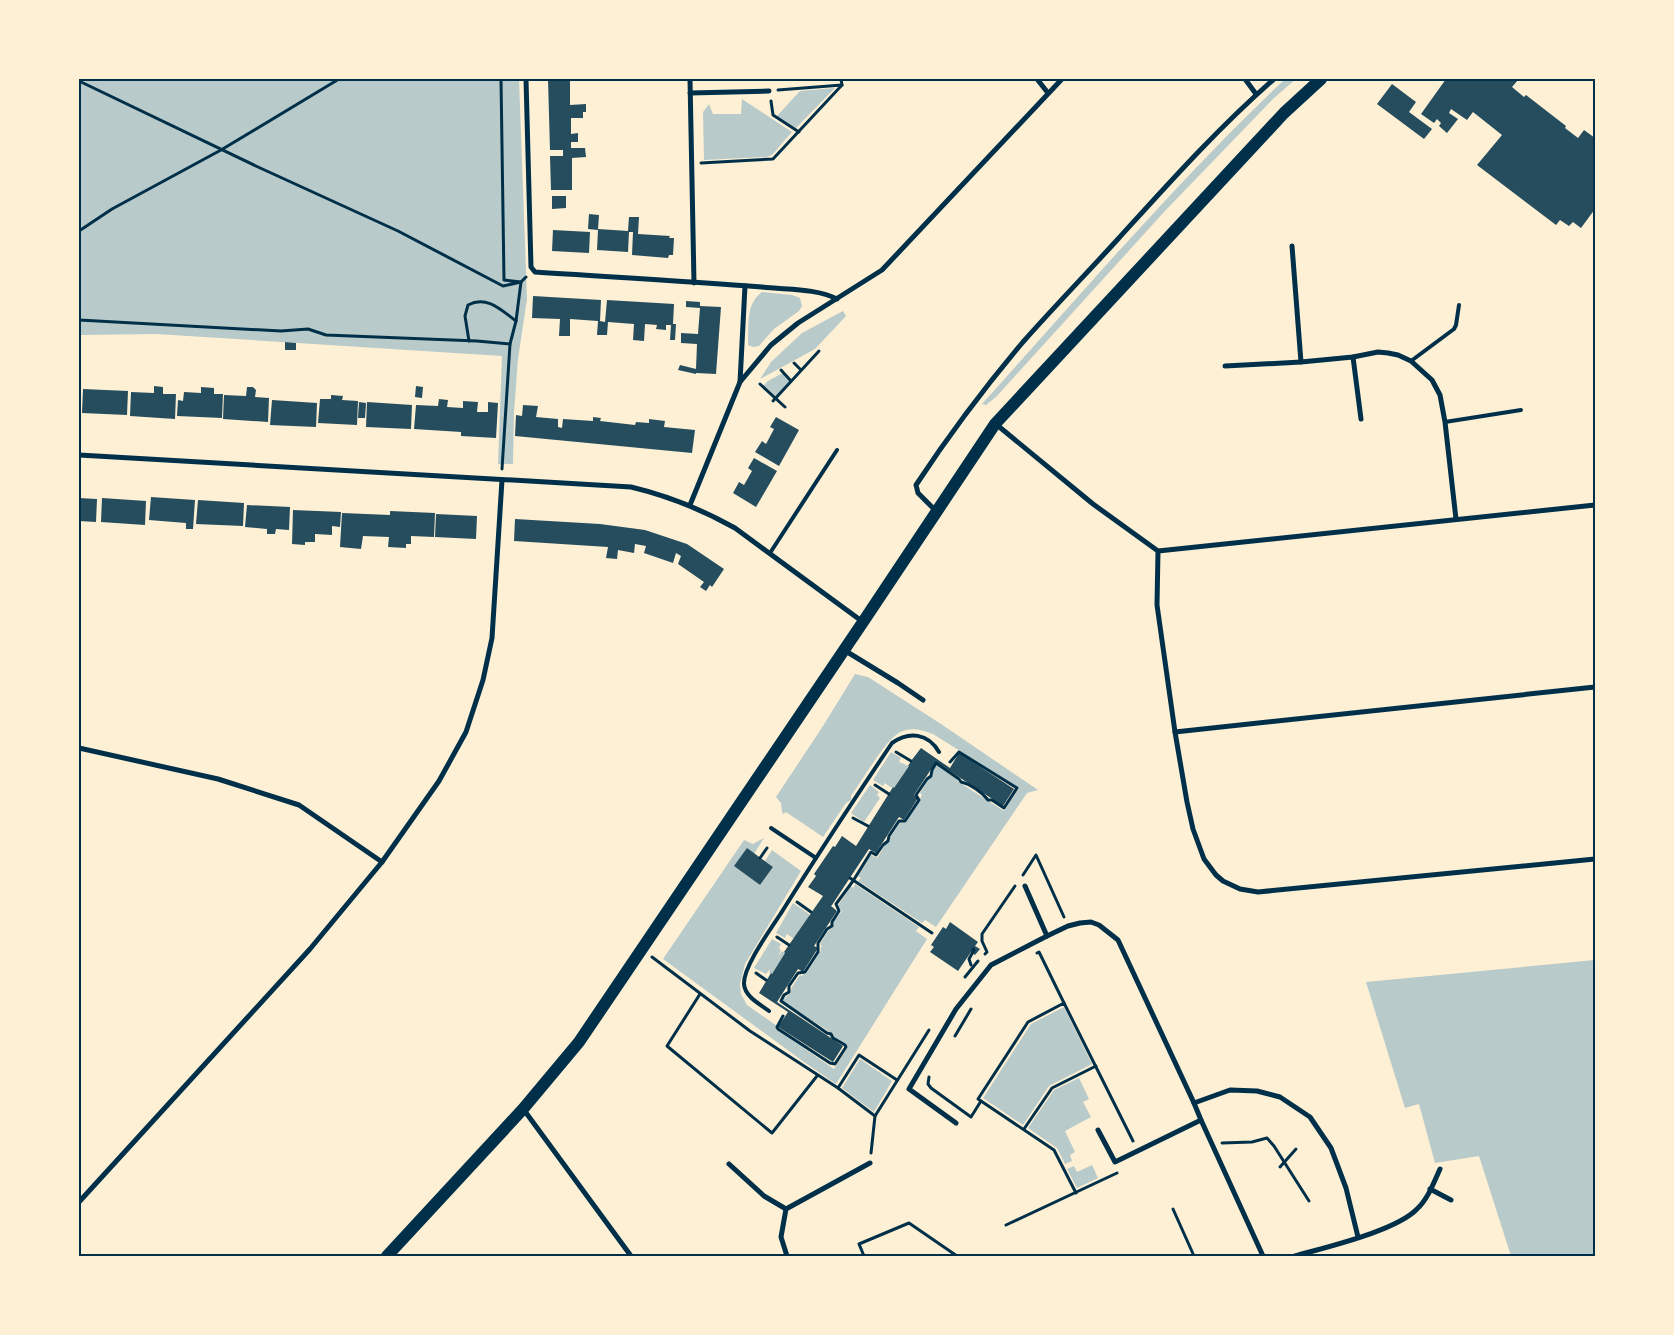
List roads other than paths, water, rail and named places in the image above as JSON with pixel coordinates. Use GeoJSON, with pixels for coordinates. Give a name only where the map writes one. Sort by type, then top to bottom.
{"type":"FeatureCollection","features":[{"type":"Feature","properties":{"kind":"main road"},"geometry":{"type":"LineString","coordinates":[[387,1256],[523,1109],[579,1042],[995,424],[1284,113],[1321,79]]}},
{"type":"Feature","properties":{"kind":"street"},"geometry":{"type":"LineString","coordinates":[[526,79],[531,267],[535,272],[745,286],[811,292],[837,299]]}},
{"type":"Feature","properties":{"kind":"street"},"geometry":{"type":"LineString","coordinates":[[690,79],[694,283]]}},
{"type":"Feature","properties":{"kind":"street"},"geometry":{"type":"LineString","coordinates":[[1037,79],[1048,93]]}},
{"type":"Feature","properties":{"kind":"street"},"geometry":{"type":"LineString","coordinates":[[740,382],[782,335],[882,270],[1062,79]]}},
{"type":"Feature","properties":{"kind":"street"},"geometry":{"type":"LineString","coordinates":[[1245,79],[1256,94]]}},
{"type":"Feature","properties":{"kind":"street"},"geometry":{"type":"LineString","coordinates":[[936,512],[918,493],[916,485],[944,443],[1023,343],[1170,182],[1256,94],[1274,79]]}},
{"type":"Feature","properties":{"kind":"street"},"geometry":{"type":"LineString","coordinates":[[690,94],[769,91]]}},
{"type":"Feature","properties":{"kind":"street"},"geometry":{"type":"LineString","coordinates":[[1292,246],[1301,362]]}},
{"type":"Feature","properties":{"kind":"street"},"geometry":{"type":"LineString","coordinates":[[690,505],[740,382],[745,286]]}},
{"type":"Feature","properties":{"kind":"street"},"geometry":{"type":"LineString","coordinates":[[1226,366],[1301,362],[1353,357],[1378,352],[1398,355],[1411,361],[1432,380],[1440,395],[1445,422],[1456,519]]}},
{"type":"Feature","properties":{"kind":"street"},"geometry":{"type":"LineString","coordinates":[[1353,357],[1361,419]]}},
{"type":"Feature","properties":{"kind":"street"},"geometry":{"type":"LineString","coordinates":[[995,424],[1093,504],[1158,551],[1595,505]]}},
{"type":"Feature","properties":{"kind":"street"},"geometry":{"type":"LineString","coordinates":[[79,455],[631,488],[659,493],[712,515],[735,528],[863,622]]}},
{"type":"Feature","properties":{"kind":"street"},"geometry":{"type":"LineString","coordinates":[[79,1202],[310,949],[382,862],[439,781],[466,732],[483,680],[492,638],[502,480]]}},
{"type":"Feature","properties":{"kind":"street"},"geometry":{"type":"LineString","coordinates":[[1158,551],[1157,605],[1186,802],[1204,859],[1216,876],[1223,881],[1240,889],[1258,892],[1595,859]]}},
{"type":"Feature","properties":{"kind":"street"},"geometry":{"type":"LineString","coordinates":[[844,650],[923,700]]}},
{"type":"Feature","properties":{"kind":"street"},"geometry":{"type":"LineString","coordinates":[[1175,732],[1595,687]]}},
{"type":"Feature","properties":{"kind":"street"},"geometry":{"type":"LineString","coordinates":[[79,748],[218,779],[299,804],[382,862]]}},
{"type":"Feature","properties":{"kind":"street"},"geometry":{"type":"LineString","coordinates":[[1025,886],[1047,936]]}},
{"type":"Feature","properties":{"kind":"street"},"geometry":{"type":"LineString","coordinates":[[956,1123],[909,1089],[956,1008],[991,965],[1068,926],[1091,922],[1099,925],[1118,940],[1263,1256]]}},
{"type":"Feature","properties":{"kind":"street"},"geometry":{"type":"LineString","coordinates":[[1194,1103],[1230,1090],[1257,1091],[1280,1097],[1310,1117],[1331,1148],[1346,1188],[1356,1221],[1358,1237]]}},
{"type":"Feature","properties":{"kind":"street"},"geometry":{"type":"LineString","coordinates":[[523,1109],[631,1256]]}},
{"type":"Feature","properties":{"kind":"street"},"geometry":{"type":"LineString","coordinates":[[1098,1130],[1115,1162],[1201,1120]]}},
{"type":"Feature","properties":{"kind":"street"},"geometry":{"type":"LineString","coordinates":[[786,1209],[870,1163]]}},
{"type":"Feature","properties":{"kind":"street"},"geometry":{"type":"LineString","coordinates":[[729,1164],[764,1196],[786,1209]]}},
{"type":"Feature","properties":{"kind":"street"},"geometry":{"type":"LineString","coordinates":[[1295,1256],[1403,1221],[1419,1208],[1440,1169]]}},
{"type":"Feature","properties":{"kind":"street"},"geometry":{"type":"LineString","coordinates":[[1430,1190],[1451,1200]]}},
{"type":"Feature","properties":{"kind":"street"},"geometry":{"type":"LineString","coordinates":[[786,1209],[781,1237],[787,1256]]}},
{"type":"Feature","properties":{"kind":"lane"},"geometry":{"type":"LineString","coordinates":[[1411,361],[1454,329],[1459,305]]}},
{"type":"Feature","properties":{"kind":"lane"},"geometry":{"type":"LineString","coordinates":[[1445,422],[1521,410]]}},
{"type":"Feature","properties":{"kind":"lane"},"geometry":{"type":"LineString","coordinates":[[770,553],[837,450]]}},
{"type":"Feature","properties":{"kind":"lane"},"geometry":{"type":"LineString","coordinates":[[769,1011],[746,992],[745,975],[764,940],[816,858],[892,744],[906,736],[918,735],[927,739],[939,752]]}},
{"type":"Feature","properties":{"kind":"lane"},"geometry":{"type":"LineString","coordinates":[[771,828],[816,858]]}}]}
